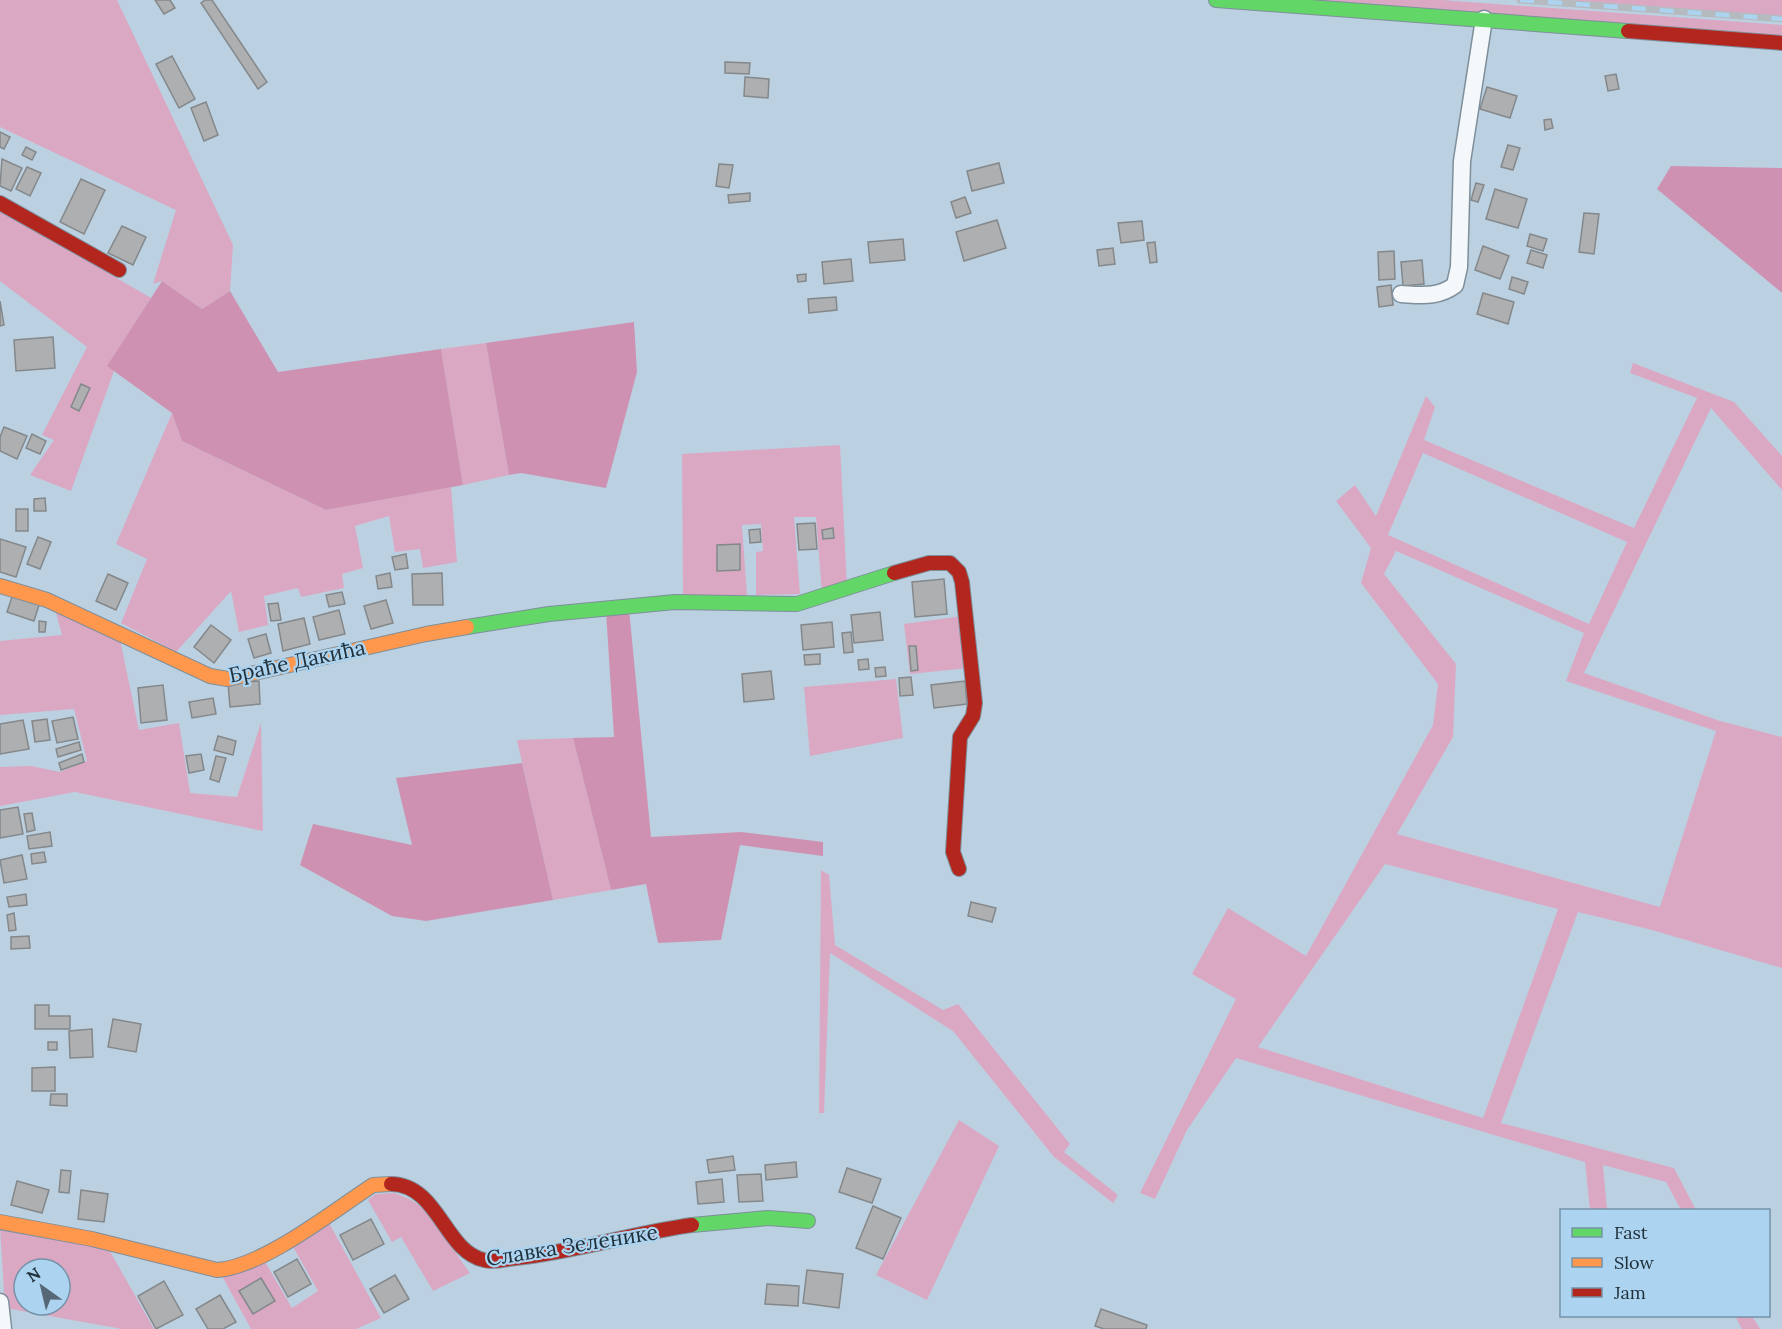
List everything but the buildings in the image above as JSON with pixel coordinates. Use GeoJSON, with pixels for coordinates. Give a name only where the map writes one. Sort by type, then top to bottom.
{"type":"FeatureCollection","features":[{"type":"Feature","properties":{"kind":"street"},"geometry":{"type":"LineString","coordinates":[[1216,0],[1782,43]]}},
{"type":"Feature","properties":{"kind":"street"},"geometry":{"type":"LineString","coordinates":[[1401,294],[1432,296],[1445,292],[1455,285],[1459,267],[1462,161],[1484,19]]}},
{"type":"Feature","properties":{"kind":"street"},"geometry":{"type":"LineString","coordinates":[[0,203],[119,270]]}},
{"type":"Feature","properties":{"kind":"street","name":"Браће Дакића"},"geometry":{"type":"LineString","coordinates":[[0,586],[47,600],[210,676],[221,678],[246,676],[358,649],[467,627],[558,613],[649,603],[797,604],[912,567],[929,563],[950,563],[959,572],[962,582],[975,703],[973,716],[960,737],[953,852],[959,869]]}},
{"type":"Feature","properties":{"kind":"street","name":"Славка Зеленике"},"geometry":{"type":"LineString","coordinates":[[0,1222],[92,1239],[217,1270],[245,1265],[373,1185],[384,1183],[407,1188],[419,1195],[470,1256],[485,1261],[696,1226],[787,1218],[808,1221]]}},
{"type":"Feature","properties":{"kind":"street"},"geometry":{"type":"LineString","coordinates":[[0,1302],[3,1329]]}},
{"type":"Feature","properties":{"kind":"shaded area"},"geometry":{"type":"Polygon","coordinates":[[[0,0],[117,0],[233,245],[230,291],[202,309],[162,281],[153,284],[176,210],[0,127],[0,0]]]}},
{"type":"Feature","properties":{"kind":"shaded area"},"geometry":{"type":"Polygon","coordinates":[[[1309,0],[1442,0],[1782,25],[1782,37],[1309,0]]]}},
{"type":"Feature","properties":{"kind":"shaded area"},"geometry":{"type":"Polygon","coordinates":[[[1567,0],[1782,0],[1782,16],[1567,0]]]}},
{"type":"Feature","properties":{"kind":"shaded area"},"geometry":{"type":"Polygon","coordinates":[[[1671,166],[1782,168],[1782,293],[1657,189],[1671,166]]]}},
{"type":"Feature","properties":{"kind":"shaded area"},"geometry":{"type":"Polygon","coordinates":[[[0,210],[151,298],[108,365],[114,371],[71,491],[30,475],[54,440],[42,435],[87,347],[0,281],[0,210]]]}},
{"type":"Feature","properties":{"kind":"shaded area"},"geometry":{"type":"Polygon","coordinates":[[[162,281],[202,309],[230,291],[278,372],[441,349],[463,485],[326,510],[182,441],[172,413],[107,366],[162,281]]]}},
{"type":"Feature","properties":{"kind":"shaded area"},"geometry":{"type":"Polygon","coordinates":[[[634,322],[637,372],[606,488],[521,473],[509,475],[486,343],[634,322]]]}},
{"type":"Feature","properties":{"kind":"shaded area"},"geometry":{"type":"Polygon","coordinates":[[[486,343],[509,475],[463,485],[441,349],[486,343]]]}},
{"type":"Feature","properties":{"kind":"shaded area"},"geometry":{"type":"Polygon","coordinates":[[[1633,363],[1734,402],[1782,456],[1782,490],[1711,408],[1584,673],[1720,721],[1782,737],[1782,968],[1652,930],[1578,912],[1501,1123],[1674,1168],[1695,1209],[1680,1209],[1666,1182],[1603,1165],[1607,1209],[1590,1209],[1585,1162],[1236,1058],[1187,1130],[1155,1199],[1140,1193],[1236,999],[1192,974],[1228,908],[1306,956],[1433,725],[1438,684],[1361,583],[1371,548],[1336,501],[1355,485],[1376,516],[1426,396],[1435,407],[1424,440],[1634,528],[1697,398],[1630,373],[1633,363]],[[1423,453],[1388,535],[1589,624],[1627,542],[1423,453]],[[1396,551],[1384,574],[1456,664],[1453,737],[1397,834],[1660,907],[1716,731],[1566,681],[1584,633],[1396,551]],[[1385,864],[1258,1047],[1483,1118],[1558,909],[1385,864]]]}},
{"type":"Feature","properties":{"kind":"shaded area"},"geometry":{"type":"Polygon","coordinates":[[[172,413],[182,441],[326,510],[451,487],[457,562],[423,568],[420,549],[395,552],[389,516],[355,526],[363,568],[342,574],[344,588],[301,597],[298,588],[264,596],[268,625],[239,632],[231,591],[176,652],[121,623],[147,559],[116,544],[172,413]]]}},
{"type":"Feature","properties":{"kind":"shaded area"},"geometry":{"type":"Polygon","coordinates":[[[840,445],[847,587],[822,594],[816,517],[794,517],[800,594],[756,595],[756,552],[763,551],[761,524],[742,525],[747,595],[683,599],[682,454],[840,445]]]}},
{"type":"Feature","properties":{"kind":"shaded area"},"geometry":{"type":"Polygon","coordinates":[[[54,605],[119,635],[139,730],[179,723],[190,793],[237,797],[261,723],[263,831],[75,792],[0,806],[0,767],[31,766],[60,772],[87,761],[74,709],[0,715],[0,641],[62,635],[54,605]]]}},
{"type":"Feature","properties":{"kind":"shaded area"},"geometry":{"type":"Polygon","coordinates":[[[629,609],[651,837],[741,832],[823,842],[823,856],[740,845],[721,940],[658,943],[646,884],[611,890],[573,738],[614,737],[606,611],[629,609]]]}},
{"type":"Feature","properties":{"kind":"shaded area"},"geometry":{"type":"Polygon","coordinates":[[[970,615],[978,667],[910,674],[904,624],[970,615]]]}},
{"type":"Feature","properties":{"kind":"shaded area"},"geometry":{"type":"Polygon","coordinates":[[[896,679],[903,738],[810,756],[804,687],[896,679]]]}},
{"type":"Feature","properties":{"kind":"shaded area"},"geometry":{"type":"Polygon","coordinates":[[[573,738],[611,890],[553,900],[517,740],[573,738]]]}},
{"type":"Feature","properties":{"kind":"shaded area"},"geometry":{"type":"Polygon","coordinates":[[[522,763],[553,900],[426,921],[392,916],[300,865],[313,824],[412,845],[396,778],[522,763]]]}},
{"type":"Feature","properties":{"kind":"shaded area"},"geometry":{"type":"Polygon","coordinates":[[[821,870],[829,875],[835,945],[943,1010],[958,1004],[1070,1144],[1064,1152],[1118,1195],[1113,1203],[1054,1157],[953,1031],[830,953],[824,1113],[819,1113],[821,870]]]}},
{"type":"Feature","properties":{"kind":"shaded area"},"geometry":{"type":"Polygon","coordinates":[[[959,1120],[999,1146],[927,1300],[876,1275],[959,1120]]]}},
{"type":"Feature","properties":{"kind":"shaded area"},"geometry":{"type":"Polygon","coordinates":[[[394,1193],[420,1206],[430,1216],[470,1273],[433,1291],[401,1237],[392,1242],[368,1200],[376,1194],[394,1193]]]}},
{"type":"Feature","properties":{"kind":"shaded area"},"geometry":{"type":"Polygon","coordinates":[[[328,1221],[381,1318],[356,1329],[251,1329],[222,1276],[264,1260],[292,1308],[318,1291],[292,1245],[328,1221]]]}},
{"type":"Feature","properties":{"kind":"shaded area"},"geometry":{"type":"Polygon","coordinates":[[[0,1227],[107,1246],[154,1329],[122,1329],[55,1317],[72,1317],[72,1257],[12,1257],[12,1309],[5,1308],[0,1227]]]}},
{"type":"Feature","properties":{"kind":"shaded area"},"geometry":{"type":"Polygon","coordinates":[[[1736,1317],[1753,1317],[1760,1329],[1742,1329],[1736,1317]]]}},
{"type":"Feature","properties":{"kind":"railway"},"geometry":{"type":"LineString","coordinates":[[1520,0],[1782,19]]}},
{"type":"Feature","properties":{"kind":"traffic: fast"},"geometry":{"type":"LineString","coordinates":[[1216,0],[1628,31]]}},
{"type":"Feature","properties":{"kind":"traffic: fast"},"geometry":{"type":"LineString","coordinates":[[467,627],[549,614],[675,602],[797,604],[894,573]]}},
{"type":"Feature","properties":{"kind":"traffic: fast"},"geometry":{"type":"LineString","coordinates":[[692,1225],[768,1218],[808,1221]]}},
{"type":"Feature","properties":{"kind":"traffic: slow"},"geometry":{"type":"LineString","coordinates":[[0,586],[47,600],[210,676],[228,679],[426,634],[467,627]]}},
{"type":"Feature","properties":{"kind":"traffic: slow"},"geometry":{"type":"LineString","coordinates":[[0,1222],[92,1239],[217,1270],[235,1267],[276,1249],[373,1185],[391,1184]]}},
{"type":"Feature","properties":{"kind":"traffic: jam"},"geometry":{"type":"LineString","coordinates":[[1628,31],[1782,43]]}},
{"type":"Feature","properties":{"kind":"traffic: jam"},"geometry":{"type":"LineString","coordinates":[[0,203],[119,270]]}},
{"type":"Feature","properties":{"kind":"traffic: jam"},"geometry":{"type":"LineString","coordinates":[[894,573],[929,563],[950,563],[959,572],[962,582],[975,703],[973,716],[960,737],[953,852],[959,869]]}},
{"type":"Feature","properties":{"kind":"traffic: jam"},"geometry":{"type":"LineString","coordinates":[[391,1184],[407,1187],[420,1195],[459,1244],[470,1254],[488,1261],[560,1251],[692,1225]]}}]}
